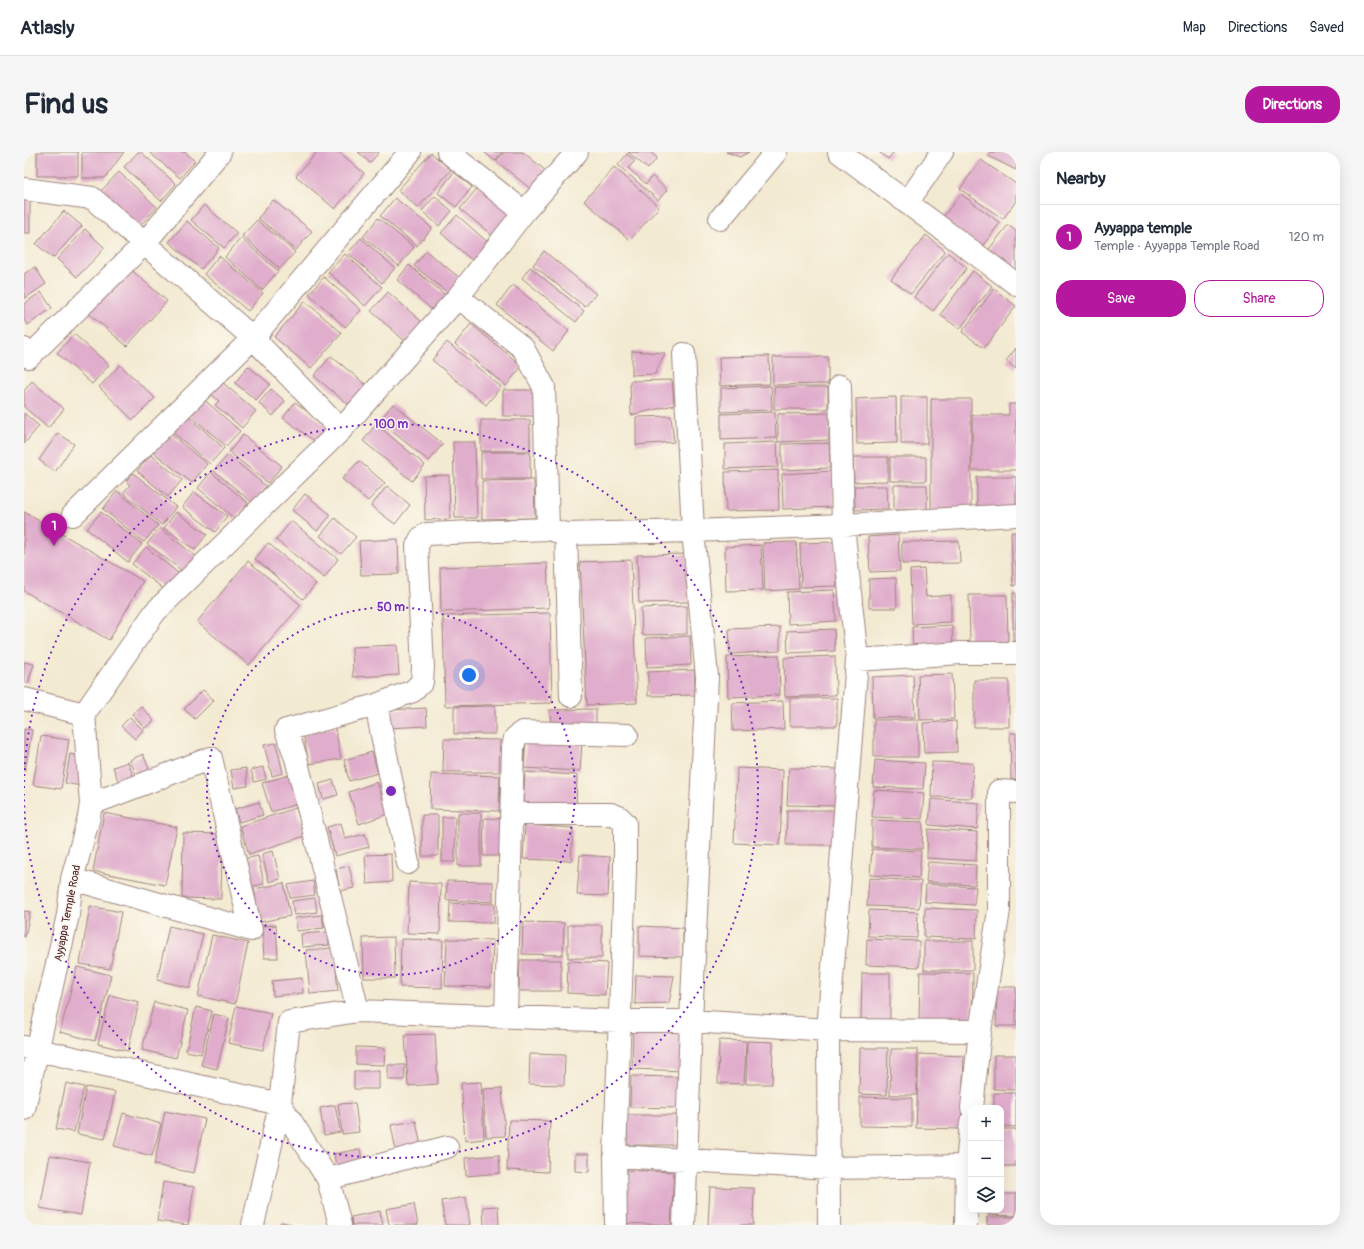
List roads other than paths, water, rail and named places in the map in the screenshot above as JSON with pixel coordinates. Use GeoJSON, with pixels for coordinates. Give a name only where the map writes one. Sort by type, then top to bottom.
{"type":"FeatureCollection","features":[{"type":"Feature","properties":{"kind":"street"},"geometry":{"type":"LineString","coordinates":[[24,349],[29,357],[144,244],[220,152]]}},
{"type":"Feature","properties":{"kind":"street"},"geometry":{"type":"LineString","coordinates":[[73,515],[253,338],[410,152]]}},
{"type":"Feature","properties":{"kind":"street"},"geometry":{"type":"LineString","coordinates":[[448,152],[524,212]]}},
{"type":"Feature","properties":{"kind":"street"},"geometry":{"type":"LineString","coordinates":[[24,699],[84,714],[155,612],[341,430],[458,297],[524,212],[577,152]]}},
{"type":"Feature","properties":{"kind":"street"},"geometry":{"type":"LineString","coordinates":[[720,219],[776,152]]}},
{"type":"Feature","properties":{"kind":"street"},"geometry":{"type":"LineString","coordinates":[[839,152],[1016,284]]}},
{"type":"Feature","properties":{"kind":"street"},"geometry":{"type":"LineString","coordinates":[[907,203],[942,152]]}},
{"type":"Feature","properties":{"kind":"street"},"geometry":{"type":"LineString","coordinates":[[24,189],[92,198],[253,338],[341,430]]}},
{"type":"Feature","properties":{"kind":"street"},"geometry":{"type":"LineString","coordinates":[[458,297],[524,348],[544,387],[572,696]]}},
{"type":"Feature","properties":{"kind":"street"},"geometry":{"type":"LineString","coordinates":[[684,354],[693,532],[707,677],[691,1022],[684,1225]]}},
{"type":"Feature","properties":{"kind":"street"},"geometry":{"type":"LineString","coordinates":[[829,1225],[828,1030],[857,660],[843,525],[840,386]]}},
{"type":"Feature","properties":{"kind":"street"},"geometry":{"type":"LineString","coordinates":[[358,1011],[296,758],[286,730],[376,705],[413,691],[422,682],[423,667],[417,546],[421,538],[427,534],[693,532],[1016,515]]}},
{"type":"Feature","properties":{"kind":"street"},"geometry":{"type":"LineString","coordinates":[[857,660],[962,654],[1016,654]]}},
{"type":"Feature","properties":{"kind":"street"},"geometry":{"type":"LineString","coordinates":[[376,705],[408,863]]}},
{"type":"Feature","properties":{"kind":"street","name":"Ayyappa Temple Road"},"geometry":{"type":"LineString","coordinates":[[24,1109],[30,1049],[68,914],[72,879],[89,817],[91,804],[84,714]]}},
{"type":"Feature","properties":{"kind":"street"},"geometry":{"type":"LineString","coordinates":[[506,1017],[512,748],[515,738],[522,732],[626,735]]}},
{"type":"Feature","properties":{"kind":"street"},"geometry":{"type":"LineString","coordinates":[[72,879],[251,930],[211,758],[91,804]]}},
{"type":"Feature","properties":{"kind":"street"},"geometry":{"type":"LineString","coordinates":[[972,1105],[980,1031],[1007,910],[999,791],[1016,792]]}},
{"type":"Feature","properties":{"kind":"street"},"geometry":{"type":"LineString","coordinates":[[511,814],[611,814],[619,817],[625,823],[625,871],[615,1156],[616,1225]]}},
{"type":"Feature","properties":{"kind":"street"},"geometry":{"type":"LineString","coordinates":[[253,1225],[280,1104],[289,1022],[358,1011],[619,1022],[691,1022],[828,1030],[980,1031]]}},
{"type":"Feature","properties":{"kind":"street"},"geometry":{"type":"LineString","coordinates":[[30,1049],[280,1104],[328,1179],[340,1225]]}},
{"type":"Feature","properties":{"kind":"street"},"geometry":{"type":"LineString","coordinates":[[966,1225],[966,1166],[969,1141]]}},
{"type":"Feature","properties":{"kind":"street"},"geometry":{"type":"LineString","coordinates":[[328,1179],[447,1147]]}},
{"type":"Feature","properties":{"kind":"street"},"geometry":{"type":"LineString","coordinates":[[615,1156],[829,1168],[966,1166]]}},
{"type":"Feature","properties":{"kind":"place","name":"Ayyappa temple"},"geometry":{"type":"Point","coordinates":[54,546]}}]}
